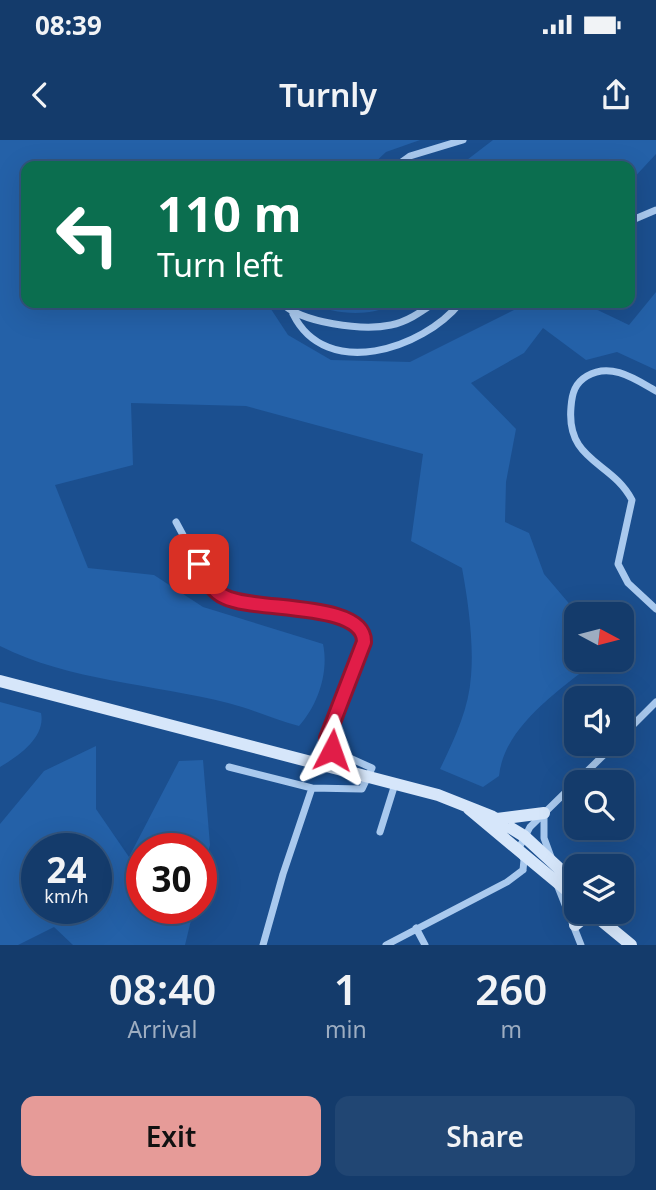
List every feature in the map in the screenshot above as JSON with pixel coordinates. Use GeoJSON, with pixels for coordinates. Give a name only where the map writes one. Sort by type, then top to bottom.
{"type":"FeatureCollection","features":[{"type":"Feature","properties":{"kind":"main road"},"geometry":{"type":"LineString","coordinates":[[0,681],[438,795],[497,819],[564,880]]}},
{"type":"Feature","properties":{"kind":"main road"},"geometry":{"type":"LineString","coordinates":[[468,809],[521,842]]}},
{"type":"Feature","properties":{"kind":"main road"},"geometry":{"type":"LineString","coordinates":[[497,819],[544,814]]}},
{"type":"Feature","properties":{"kind":"main road"},"geometry":{"type":"LineString","coordinates":[[548,865],[556,881],[564,885]]}},
{"type":"Feature","properties":{"kind":"main road"},"geometry":{"type":"LineString","coordinates":[[575,928],[579,924]]}},
{"type":"Feature","properties":{"kind":"main road"},"geometry":{"type":"LineString","coordinates":[[606,924],[631,945]]}},
{"type":"Feature","properties":{"kind":"main road"},"geometry":{"type":"LineString","coordinates":[[613,924],[631,945]]}},
{"type":"Feature","properties":{"kind":"street"},"geometry":{"type":"LineString","coordinates":[[403,161],[410,156],[463,140]]}},
{"type":"Feature","properties":{"kind":"street"},"geometry":{"type":"LineString","coordinates":[[635,219],[656,211]]}},
{"type":"Feature","properties":{"kind":"street"},"geometry":{"type":"LineString","coordinates":[[287,308],[306,334],[320,343],[332,348],[374,351],[403,344],[429,332],[446,320],[456,308]]}},
{"type":"Feature","properties":{"kind":"street"},"geometry":{"type":"LineString","coordinates":[[293,314],[326,322],[375,327],[402,322],[426,308]]}},
{"type":"Feature","properties":{"kind":"street"},"geometry":{"type":"LineString","coordinates":[[656,391],[610,369],[595,371],[579,381],[572,394],[570,415],[572,434],[581,450],[616,479],[632,500],[618,564],[628,583],[656,609]]}},
{"type":"Feature","properties":{"kind":"street"},"geometry":{"type":"LineString","coordinates":[[176,522],[210,585],[226,598],[340,616],[359,625],[364,633],[364,642],[332,724],[328,744],[332,750],[372,768],[362,789],[312,788],[229,766]]}},
{"type":"Feature","properties":{"kind":"street"},"geometry":{"type":"LineString","coordinates":[[634,724],[656,702]]}},
{"type":"Feature","properties":{"kind":"street"},"geometry":{"type":"LineString","coordinates":[[523,870],[521,842],[544,814],[603,756]]}},
{"type":"Feature","properties":{"kind":"street"},"geometry":{"type":"LineString","coordinates":[[380,832],[395,784]]}},
{"type":"Feature","properties":{"kind":"street"},"geometry":{"type":"LineString","coordinates":[[263,945],[312,788]]}},
{"type":"Feature","properties":{"kind":"street"},"geometry":{"type":"LineString","coordinates":[[386,945],[507,882],[523,870],[548,865],[544,814]]}},
{"type":"Feature","properties":{"kind":"street"},"geometry":{"type":"LineString","coordinates":[[556,881],[581,945]]}},
{"type":"Feature","properties":{"kind":"street"},"geometry":{"type":"LineString","coordinates":[[575,924],[575,928]]}},
{"type":"Feature","properties":{"kind":"street"},"geometry":{"type":"LineString","coordinates":[[416,928],[425,945]]}},
{"type":"Feature","properties":{"kind":"shaded area"},"geometry":{"type":"Polygon","coordinates":[[[0,140],[420,140],[386,152],[376,161],[21,161],[21,308],[270,308],[288,335],[331,360],[410,362],[518,308],[593,308],[629,325],[656,292],[656,370],[617,352],[586,360],[543,328],[524,353],[471,383],[516,429],[506,482],[505,522],[529,533],[544,574],[568,602],[564,602],[564,672],[582,672],[522,725],[503,758],[499,776],[483,787],[440,769],[464,712],[470,688],[471,636],[462,568],[411,541],[423,454],[246,406],[131,403],[133,465],[55,485],[88,568],[154,575],[203,607],[323,644],[324,666],[320,688],[312,708],[299,726],[228,703],[83,674],[27,658],[0,646],[0,140]]]}},
{"type":"Feature","properties":{"kind":"shaded area"},"geometry":{"type":"Polygon","coordinates":[[[493,140],[656,140],[656,154],[635,177],[635,161],[466,161],[493,140]]]}},
{"type":"Feature","properties":{"kind":"shaded area"},"geometry":{"type":"Polygon","coordinates":[[[322,308],[384,308],[361,313],[322,308]]]}},
{"type":"Feature","properties":{"kind":"shaded area"},"geometry":{"type":"Polygon","coordinates":[[[0,702],[41,713],[41,722],[30,745],[0,767],[0,702]]]}},
{"type":"Feature","properties":{"kind":"shaded area"},"geometry":{"type":"Polygon","coordinates":[[[96,746],[96,809],[126,853],[126,924],[190,924],[185,945],[73,945],[54,927],[18,945],[0,945],[0,824],[44,771],[96,746]]]}},
{"type":"Feature","properties":{"kind":"shaded area"},"geometry":{"type":"Polygon","coordinates":[[[203,760],[209,833],[142,833],[179,761],[203,760]]]}},
{"type":"Feature","properties":{"kind":"route"},"geometry":{"type":"LineString","coordinates":[[199,564],[210,585],[226,598],[340,616],[359,625],[364,633],[364,642],[327,738],[332,750]]}}]}
